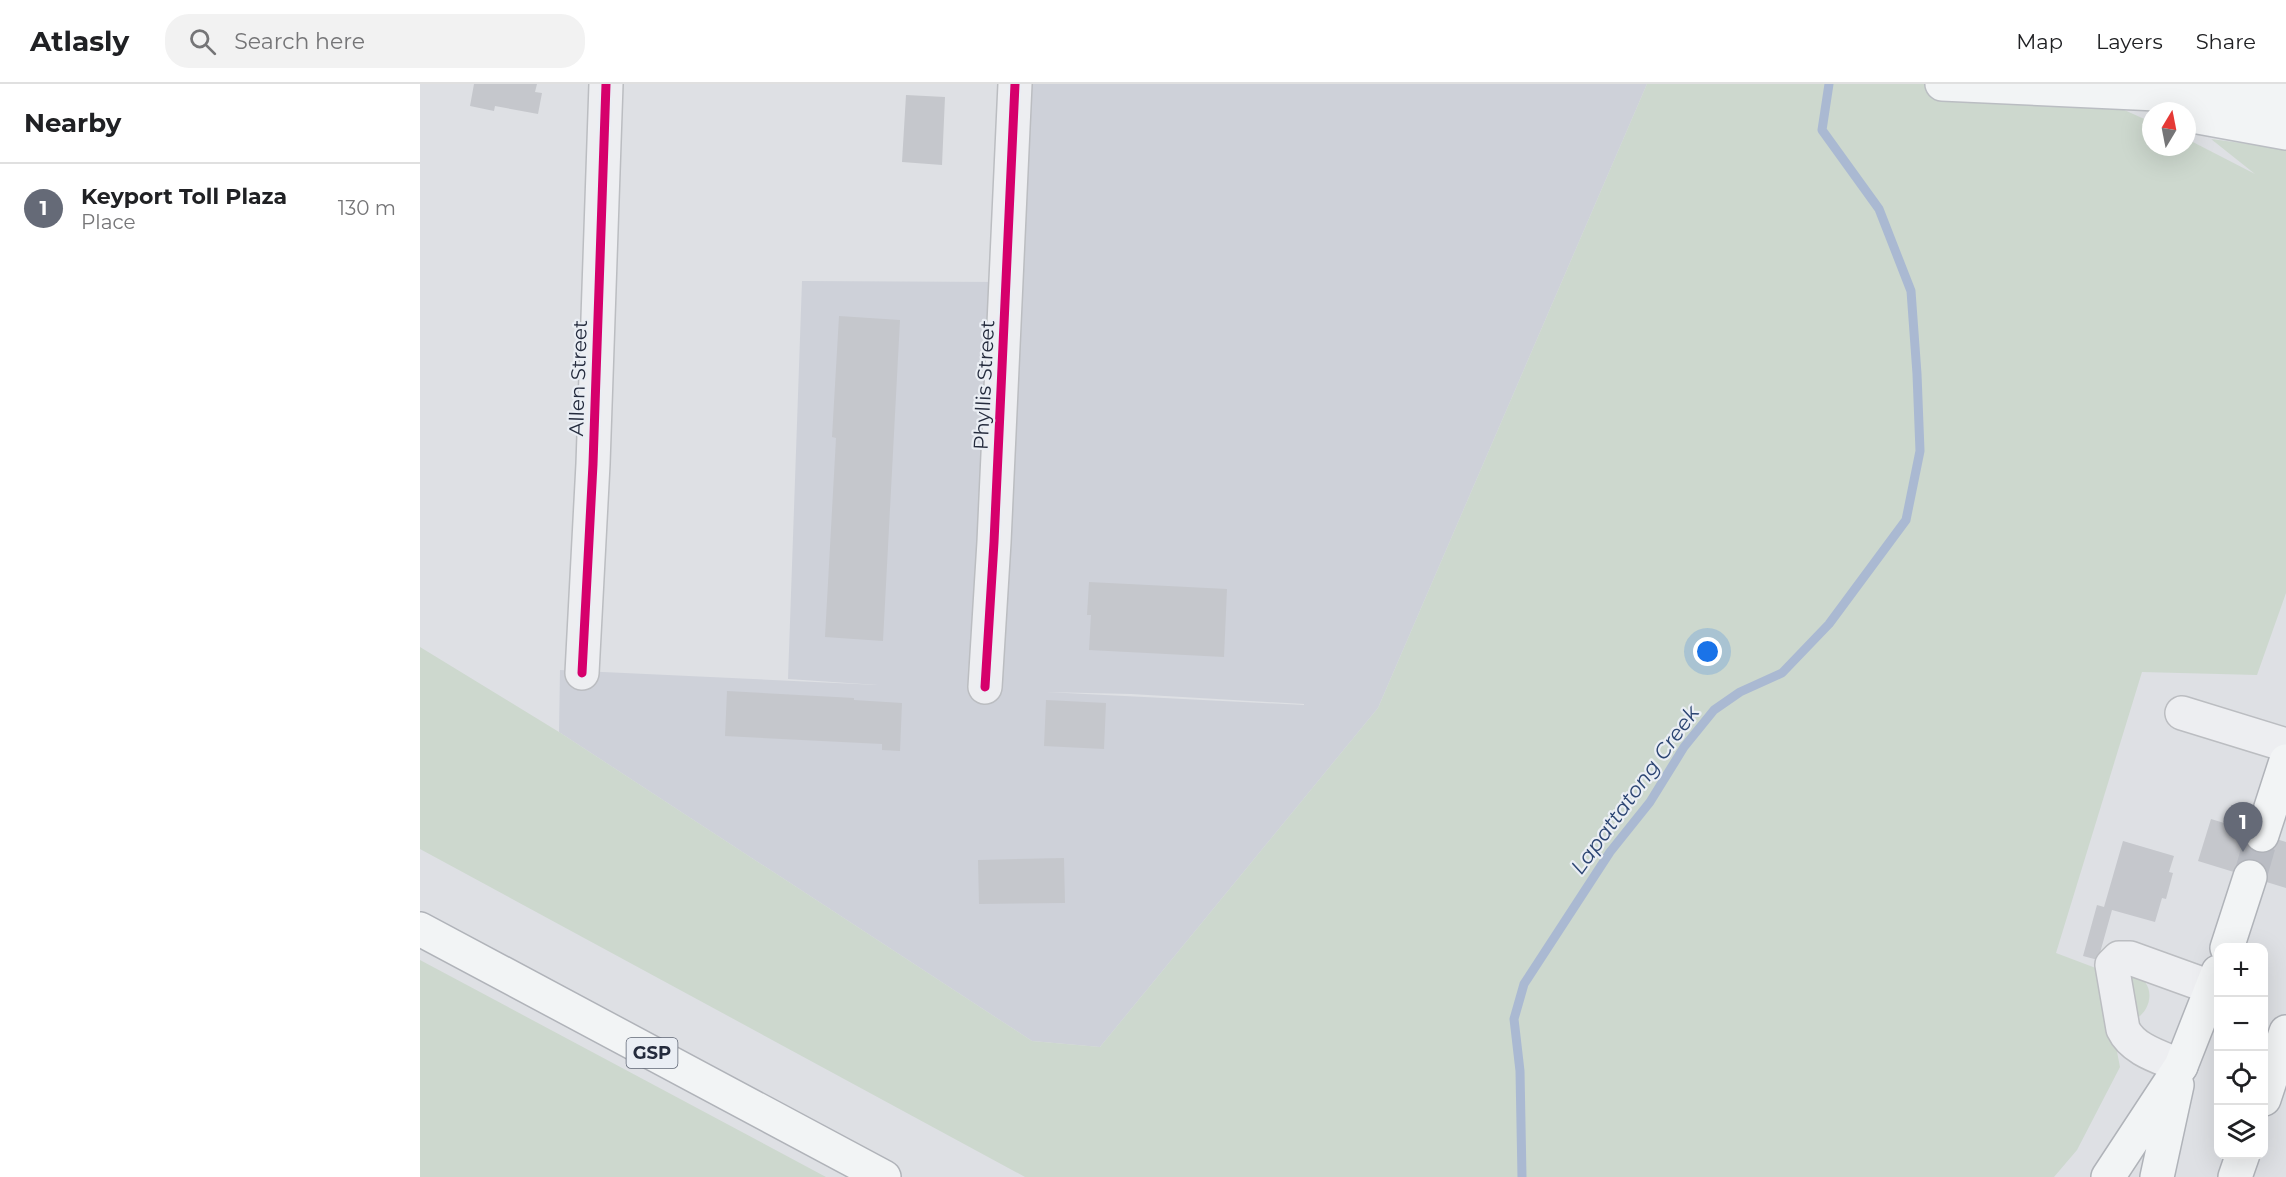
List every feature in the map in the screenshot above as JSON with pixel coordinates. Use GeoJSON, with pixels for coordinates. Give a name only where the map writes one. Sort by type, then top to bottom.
{"type":"FeatureCollection","features":[{"type":"Feature","properties":{"kind":"main road"},"geometry":{"type":"LineString","coordinates":[[1942,84],[2286,100]]}},
{"type":"Feature","properties":{"kind":"main road"},"geometry":{"type":"LineString","coordinates":[[1984,87],[2142,109]]}},
{"type":"Feature","properties":{"kind":"main road"},"geometry":{"type":"LineString","coordinates":[[2196,117],[2286,133]]}},
{"type":"Feature","properties":{"kind":"main road"},"geometry":{"type":"LineString","coordinates":[[2262,835],[2286,761]]}},
{"type":"Feature","properties":{"kind":"main road"},"geometry":{"type":"LineString","coordinates":[[2229,943],[2250,877]]}},
{"type":"Feature","properties":{"kind":"main road","name":"GSP"},"geometry":{"type":"LineString","coordinates":[[420,929],[884,1177]]}},
{"type":"Feature","properties":{"kind":"main road"},"geometry":{"type":"LineString","coordinates":[[2157,1177],[2181,1066],[2214,985]]}},
{"type":"Feature","properties":{"kind":"main road"},"geometry":{"type":"LineString","coordinates":[[2268,1087],[2286,1032]]}},
{"type":"Feature","properties":{"kind":"main road"},"geometry":{"type":"LineString","coordinates":[[2108,1177],[2181,1066]]}},
{"type":"Feature","properties":{"kind":"main road"},"geometry":{"type":"LineString","coordinates":[[2235,1177],[2242,1159]]}},
{"type":"Feature","properties":{"kind":"street","name":"Allen Street"},"geometry":{"type":"LineString","coordinates":[[582,673],[593,464],[606,84]]}},
{"type":"Feature","properties":{"kind":"street","name":"Phyllis Street"},"geometry":{"type":"LineString","coordinates":[[984,687],[994,542],[1016,84]]}},
{"type":"Feature","properties":{"kind":"street"},"geometry":{"type":"LineString","coordinates":[[2182,713],[2286,745]]}},
{"type":"Feature","properties":{"kind":"street"},"geometry":{"type":"LineString","coordinates":[[2181,1066],[2135,1045],[2127,1038],[2123,1029],[2112,968],[2114,962],[2124,957],[2130,958],[2214,979]]}},
{"type":"Feature","properties":{"kind":"shaded area"},"geometry":{"type":"Polygon","coordinates":[[[1015,84],[1647,84],[1378,708],[1100,1047],[1032,1041],[559,732],[560,670],[878,685],[788,679],[802,281],[1000,282],[1015,84]],[[1046,692],[1304,705],[1304,704],[1131,694],[1046,692]]]}},
{"type":"Feature","properties":{"kind":"shaded area"},"geometry":{"type":"Polygon","coordinates":[[[1647,84],[2083,84],[2082,91],[2142,118],[2142,156],[2196,156],[2196,144],[2255,174],[2211,139],[2286,149],[2286,593],[2257,675],[2142,672],[2056,953],[2101,970],[2120,1067],[2077,1150],[2054,1177],[1025,1177],[420,849],[420,647],[559,732],[1032,1041],[1100,1047],[1378,708],[1647,84]]]}},
{"type":"Feature","properties":{"kind":"shaded area"},"geometry":{"type":"Polygon","coordinates":[[[420,960],[826,1177],[420,1177],[420,960]]]}},
{"type":"Feature","properties":{"kind":"shaded area"},"geometry":{"type":"Polygon","coordinates":[[[2127,972],[2143,980],[2149,993],[2146,1009],[2133,1020],[2127,972]]]}},
{"type":"Feature","properties":{"kind":"building"},"geometry":{"type":"Polygon","coordinates":[[[474,84],[537,84],[535,92],[542,93],[538,114],[495,106],[494,111],[470,106],[474,84]]]}},
{"type":"Feature","properties":{"kind":"building"},"geometry":{"type":"Polygon","coordinates":[[[906,95],[945,97],[942,165],[902,162],[906,95]]]}},
{"type":"Feature","properties":{"kind":"building"},"geometry":{"type":"Polygon","coordinates":[[[839,316],[900,320],[883,641],[825,637],[836,438],[832,437],[839,316]]]}},
{"type":"Feature","properties":{"kind":"building"},"geometry":{"type":"Polygon","coordinates":[[[1089,582],[1227,589],[1224,657],[1089,650],[1091,615],[1087,615],[1089,582]]]}},
{"type":"Feature","properties":{"kind":"building"},"geometry":{"type":"Polygon","coordinates":[[[727,691],[902,703],[900,751],[882,750],[882,744],[725,736],[727,691]]]}},
{"type":"Feature","properties":{"kind":"building"},"geometry":{"type":"Polygon","coordinates":[[[1046,700],[1106,703],[1104,749],[1044,746],[1046,700]]]}},
{"type":"Feature","properties":{"kind":"building"},"geometry":{"type":"Polygon","coordinates":[[[2211,819],[2286,842],[2286,888],[2198,861],[2211,819]]]}},
{"type":"Feature","properties":{"kind":"building"},"geometry":{"type":"Polygon","coordinates":[[[2123,841],[2174,856],[2169,872],[2173,873],[2166,899],[2162,898],[2155,922],[2112,910],[2098,960],[2083,956],[2097,905],[2104,907],[2123,841]]]}},
{"type":"Feature","properties":{"kind":"building"},"geometry":{"type":"Polygon","coordinates":[[[1064,858],[1065,903],[979,904],[978,860],[1064,858]]]}},
{"type":"Feature","properties":{"kind":"waterway","name":"Lapattatong Creek"},"geometry":{"type":"LineString","coordinates":[[1522,1177],[1520,1071],[1514,1019],[1524,984],[1610,852],[1650,802],[1684,747],[1714,710],[1740,692],[1782,673],[1829,624],[1906,520],[1920,451],[1911,291],[1879,209],[1822,130],[1829,84]]}},
{"type":"Feature","properties":{"kind":"tunnel"},"geometry":{"type":"LineString","coordinates":[[2250,877],[2262,835]]}},
{"type":"Feature","properties":{"kind":"cycle path"},"geometry":{"type":"LineString","coordinates":[[582,673],[593,464],[606,84]]}},
{"type":"Feature","properties":{"kind":"cycle path"},"geometry":{"type":"LineString","coordinates":[[985,687],[1015,84]]}},
{"type":"Feature","properties":{"kind":"place","name":"Keyport Toll Plaza"},"geometry":{"type":"Point","coordinates":[2243,852]}}]}
